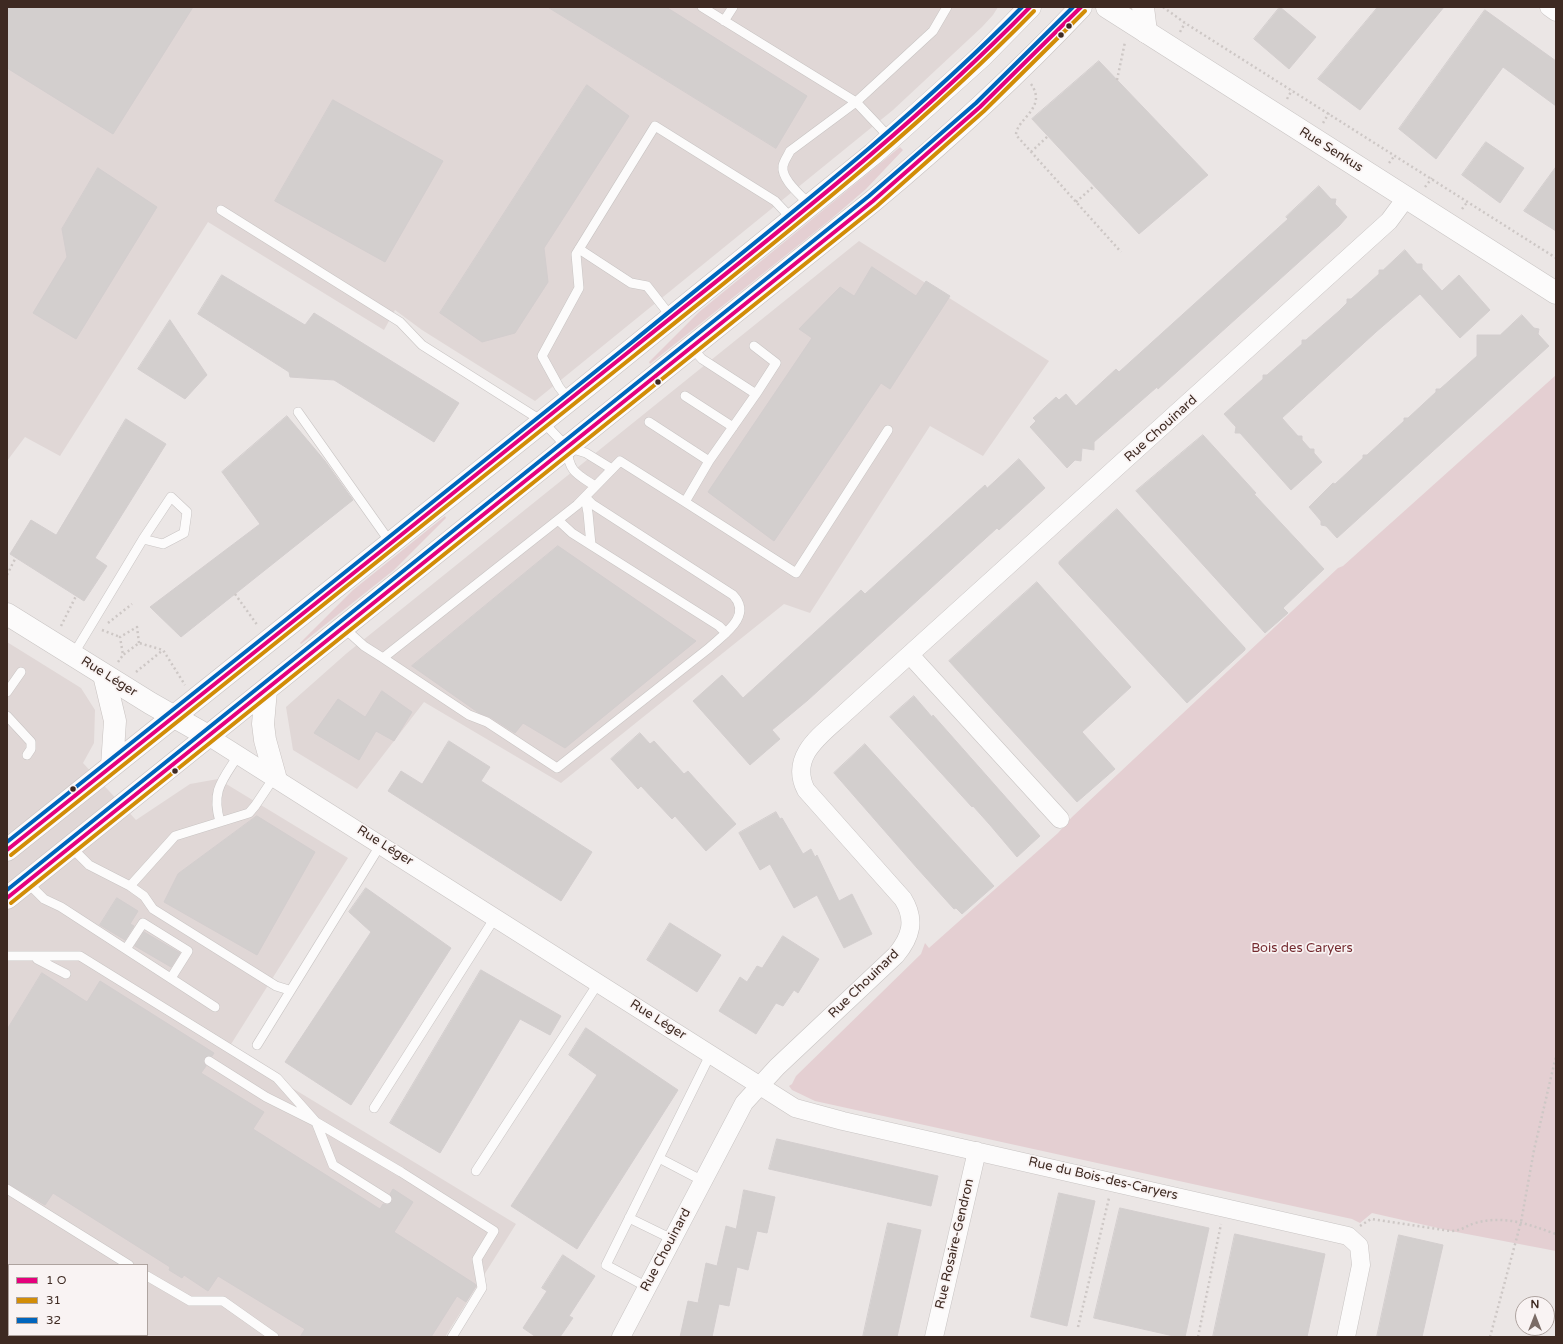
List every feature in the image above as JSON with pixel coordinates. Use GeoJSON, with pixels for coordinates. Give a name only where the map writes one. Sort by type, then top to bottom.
{"type":"FeatureCollection","features":[{"type":"Feature","properties":{"kind":"main road"},"geometry":{"type":"LineString","coordinates":[[7,850],[810,206],[891,138],[957,79],[1011,17],[1030,7]]}},
{"type":"Feature","properties":{"kind":"main road"},"geometry":{"type":"LineString","coordinates":[[7,898],[808,255],[944,141],[1081,7]]}},
{"type":"Feature","properties":{"kind":"main road","name":"Rue Senkus"},"geometry":{"type":"LineString","coordinates":[[1107,7],[1556,293]]}},
{"type":"Feature","properties":{"kind":"main road"},"geometry":{"type":"LineString","coordinates":[[1143,7],[1146,32]]}},
{"type":"Feature","properties":{"kind":"main road","name":"Rue Léger"},"geometry":{"type":"LineString","coordinates":[[7,614],[73,655],[111,668],[174,716],[208,736]]}},
{"type":"Feature","properties":{"kind":"main road"},"geometry":{"type":"LineString","coordinates":[[111,668],[115,721],[112,766]]}},
{"type":"Feature","properties":{"kind":"main road"},"geometry":{"type":"LineString","coordinates":[[266,690],[263,724],[265,740],[275,776]]}},
{"type":"Feature","properties":{"kind":"street"},"geometry":{"type":"LineString","coordinates":[[1549,7],[1556,12]]}},
{"type":"Feature","properties":{"kind":"street","name":"Rue Chouinard"},"geometry":{"type":"LineString","coordinates":[[621,1337],[744,1103],[759,1084],[896,955],[909,935],[911,918],[903,899],[810,795],[802,782],[801,769],[803,756],[809,748],[910,655],[1390,221],[1406,198]]}},
{"type":"Feature","properties":{"kind":"street"},"geometry":{"type":"LineString","coordinates":[[910,655],[1060,819]]}},
{"type":"Feature","properties":{"kind":"street","name":"Rue Léger"},"geometry":{"type":"LineString","coordinates":[[208,736],[275,776],[759,1084]]}},
{"type":"Feature","properties":{"kind":"street","name":"Rue du Bois-des-Caryers"},"geometry":{"type":"LineString","coordinates":[[759,1084],[788,1104],[806,1111],[1348,1236],[1359,1246],[1361,1265],[1346,1337]]}},
{"type":"Feature","properties":{"kind":"street","name":"Rue Rosaire-Gendron"},"geometry":{"type":"LineString","coordinates":[[934,1337],[977,1151]]}},
{"type":"Feature","properties":{"kind":"lane"},"geometry":{"type":"LineString","coordinates":[[702,7],[856,102],[891,138]]}},
{"type":"Feature","properties":{"kind":"lane"},"geometry":{"type":"LineString","coordinates":[[724,21],[733,7]]}},
{"type":"Feature","properties":{"kind":"lane"},"geometry":{"type":"LineString","coordinates":[[810,206],[785,176],[783,167],[790,151],[856,102],[932,30],[947,7]]}},
{"type":"Feature","properties":{"kind":"lane"},"geometry":{"type":"LineString","coordinates":[[569,400],[559,387],[542,356],[579,288],[576,254],[655,126],[775,201],[792,220]]}},
{"type":"Feature","properties":{"kind":"lane"},"geometry":{"type":"LineString","coordinates":[[221,210],[400,322],[422,345],[542,421],[567,447],[586,453],[612,469]]}},
{"type":"Feature","properties":{"kind":"lane"},"geometry":{"type":"LineString","coordinates":[[579,249],[632,283],[647,286],[672,318]]}},
{"type":"Feature","properties":{"kind":"lane"},"geometry":{"type":"LineString","coordinates":[[686,502],[709,461],[776,363],[754,346]]}},
{"type":"Feature","properties":{"kind":"lane"},"geometry":{"type":"LineString","coordinates":[[692,348],[702,359],[756,394]]}},
{"type":"Feature","properties":{"kind":"lane"},"geometry":{"type":"LineString","coordinates":[[685,396],[733,427]]}},
{"type":"Feature","properties":{"kind":"lane"},"geometry":{"type":"LineString","coordinates":[[298,412],[390,542]]}},
{"type":"Feature","properties":{"kind":"lane"},"geometry":{"type":"LineString","coordinates":[[648,422],[709,461]]}},
{"type":"Feature","properties":{"kind":"lane"},"geometry":{"type":"LineString","coordinates":[[382,658],[558,520],[585,497],[620,461],[796,572],[888,430]]}},
{"type":"Feature","properties":{"kind":"lane"},"geometry":{"type":"LineString","coordinates":[[567,447],[570,465],[574,472],[595,486]]}},
{"type":"Feature","properties":{"kind":"lane"},"geometry":{"type":"LineString","coordinates":[[585,497],[591,545]]}},
{"type":"Feature","properties":{"kind":"lane"},"geometry":{"type":"LineString","coordinates":[[343,627],[364,646],[382,658],[470,715],[487,722],[557,768],[726,633],[733,627],[740,615],[740,604],[733,595],[592,504],[585,497]]}},
{"type":"Feature","properties":{"kind":"lane"},"geometry":{"type":"LineString","coordinates":[[73,655],[143,539],[171,498],[187,512],[184,533],[163,544],[143,539]]}},
{"type":"Feature","properties":{"kind":"lane"},"geometry":{"type":"LineString","coordinates":[[558,520],[566,529],[719,626],[726,633]]}},
{"type":"Feature","properties":{"kind":"lane"},"geometry":{"type":"LineString","coordinates":[[7,692],[21,672]]}},
{"type":"Feature","properties":{"kind":"lane"},"geometry":{"type":"LineString","coordinates":[[7,716],[31,742],[31,749],[27,755]]}},
{"type":"Feature","properties":{"kind":"lane"},"geometry":{"type":"LineString","coordinates":[[220,822],[216,807],[217,792],[239,754]]}},
{"type":"Feature","properties":{"kind":"lane"},"geometry":{"type":"LineString","coordinates":[[130,886],[176,836],[249,813],[275,776]]}},
{"type":"Feature","properties":{"kind":"lane"},"geometry":{"type":"LineString","coordinates":[[257,1045],[289,990],[381,844]]}},
{"type":"Feature","properties":{"kind":"lane"},"geometry":{"type":"LineString","coordinates":[[71,847],[89,865],[130,886],[144,896],[153,909],[276,986],[289,990]]}},
{"type":"Feature","properties":{"kind":"lane"},"geometry":{"type":"LineString","coordinates":[[27,882],[44,899],[61,907],[215,1007]]}},
{"type":"Feature","properties":{"kind":"lane"},"geometry":{"type":"LineString","coordinates":[[374,1108],[496,916]]}},
{"type":"Feature","properties":{"kind":"lane"},"geometry":{"type":"LineString","coordinates":[[126,949],[143,923],[188,951],[171,978]]}},
{"type":"Feature","properties":{"kind":"lane"},"geometry":{"type":"LineString","coordinates":[[7,956],[80,956],[277,1078],[316,1122],[333,1165],[387,1198]]}},
{"type":"Feature","properties":{"kind":"lane"},"geometry":{"type":"LineString","coordinates":[[32,957],[46,962],[66,974]]}},
{"type":"Feature","properties":{"kind":"lane"},"geometry":{"type":"LineString","coordinates":[[476,1171],[599,982]]}},
{"type":"Feature","properties":{"kind":"lane"},"geometry":{"type":"LineString","coordinates":[[647,1287],[606,1265],[711,1053]]}},
{"type":"Feature","properties":{"kind":"lane"},"geometry":{"type":"LineString","coordinates":[[209,1061],[266,1096],[316,1122],[494,1231],[478,1259],[482,1288],[452,1337]]}},
{"type":"Feature","properties":{"kind":"lane"},"geometry":{"type":"LineString","coordinates":[[659,1158],[702,1181]]}},
{"type":"Feature","properties":{"kind":"lane"},"geometry":{"type":"LineString","coordinates":[[7,1189],[127,1264]]}},
{"type":"Feature","properties":{"kind":"lane"},"geometry":{"type":"LineString","coordinates":[[629,1218],[672,1239]]}},
{"type":"Feature","properties":{"kind":"lane"},"geometry":{"type":"LineString","coordinates":[[148,1277],[190,1301],[223,1301],[274,1337]]}},
{"type":"Feature","properties":{"kind":"path"},"geometry":{"type":"LineString","coordinates":[[1163,7],[1185,23],[1432,178],[1556,258]]}},
{"type":"Feature","properties":{"kind":"path"},"geometry":{"type":"LineString","coordinates":[[1180,32],[1185,23]]}},
{"type":"Feature","properties":{"kind":"path"},"geometry":{"type":"LineString","coordinates":[[1117,80],[1125,42]]}},
{"type":"Feature","properties":{"kind":"path"},"geometry":{"type":"LineString","coordinates":[[1029,82],[1036,93],[1035,99],[1032,110],[1019,127],[1016,136],[1121,252]]}},
{"type":"Feature","properties":{"kind":"path"},"geometry":{"type":"LineString","coordinates":[[1287,99],[1292,90]]}},
{"type":"Feature","properties":{"kind":"path"},"geometry":{"type":"LineString","coordinates":[[1323,123],[1329,113]]}},
{"type":"Feature","properties":{"kind":"path"},"geometry":{"type":"LineString","coordinates":[[1031,152],[1048,136]]}},
{"type":"Feature","properties":{"kind":"path"},"geometry":{"type":"LineString","coordinates":[[1389,163],[1395,155]]}},
{"type":"Feature","properties":{"kind":"path"},"geometry":{"type":"LineString","coordinates":[[1425,187],[1432,178]]}},
{"type":"Feature","properties":{"kind":"path"},"geometry":{"type":"LineString","coordinates":[[1076,202],[1094,186]]}},
{"type":"Feature","properties":{"kind":"path"},"geometry":{"type":"LineString","coordinates":[[1462,209],[1468,201]]}},
{"type":"Feature","properties":{"kind":"path"},"geometry":{"type":"LineString","coordinates":[[7,575],[16,558]]}},
{"type":"Feature","properties":{"kind":"path"},"geometry":{"type":"LineString","coordinates":[[235,594],[260,628]]}},
{"type":"Feature","properties":{"kind":"path"},"geometry":{"type":"LineString","coordinates":[[61,626],[76,596]]}},
{"type":"Feature","properties":{"kind":"path"},"geometry":{"type":"LineString","coordinates":[[97,634],[132,604]]}},
{"type":"Feature","properties":{"kind":"path"},"geometry":{"type":"LineString","coordinates":[[120,637],[137,627],[139,643]]}},
{"type":"Feature","properties":{"kind":"path"},"geometry":{"type":"LineString","coordinates":[[101,629],[120,637]]}},
{"type":"Feature","properties":{"kind":"path"},"geometry":{"type":"LineString","coordinates":[[120,637],[123,655]]}},
{"type":"Feature","properties":{"kind":"path"},"geometry":{"type":"LineString","coordinates":[[139,643],[163,650],[186,686]]}},
{"type":"Feature","properties":{"kind":"path"},"geometry":{"type":"LineString","coordinates":[[111,668],[123,655],[139,643]]}},
{"type":"Feature","properties":{"kind":"path"},"geometry":{"type":"LineString","coordinates":[[135,672],[163,650]]}},
{"type":"Feature","properties":{"kind":"path"},"geometry":{"type":"LineString","coordinates":[[1490,1337],[1521,1222],[1534,1150],[1556,1056]]}},
{"type":"Feature","properties":{"kind":"path"},"geometry":{"type":"LineString","coordinates":[[1078,1327],[1109,1197]]}},
{"type":"Feature","properties":{"kind":"path"},"geometry":{"type":"LineString","coordinates":[[1360,1226],[1372,1219],[1451,1231],[1465,1228],[1477,1223],[1505,1220],[1521,1222],[1556,1234]]}},
{"type":"Feature","properties":{"kind":"path"},"geometry":{"type":"LineString","coordinates":[[1198,1337],[1222,1222]]}},
{"type":"Feature","properties":{"kind":"shaded area"},"geometry":{"type":"Polygon","coordinates":[[[7,7],[998,7],[982,27],[893,110],[535,401],[422,330],[395,310],[384,330],[208,222],[60,456],[25,437],[7,461],[7,7]]]}},
{"type":"Feature","properties":{"kind":"shaded area"},"geometry":{"type":"Polygon","coordinates":[[[859,241],[1049,361],[983,456],[930,426],[810,613],[784,604],[561,783],[424,702],[357,789],[293,750],[286,707],[347,653],[859,241]]]}},
{"type":"Feature","properties":{"kind":"shaded area"},"geometry":{"type":"Polygon","coordinates":[[[7,642],[81,688],[95,710],[94,743],[83,763],[136,820],[190,784],[218,779],[348,858],[228,1049],[516,1224],[445,1337],[7,1337],[7,642]]]}},
{"type":"Feature","properties":{"kind":"green space"},"geometry":{"type":"Polygon","coordinates":[[[900,147],[903,150],[866,189],[830,220],[650,364],[649,362],[699,312],[900,147]]]}},
{"type":"Feature","properties":{"kind":"green space","name":"Bois des Caryers"},"geometry":{"type":"Polygon","coordinates":[[[1556,375],[1556,1251],[1451,1231],[1372,1213],[1360,1223],[1352,1219],[815,1101],[792,1090],[789,1086],[792,1084],[796,1076],[921,954],[925,943],[929,948],[1058,833],[1072,817],[1338,568],[1343,566],[1556,375]]]}},
{"type":"Feature","properties":{"kind":"green space"},"geometry":{"type":"Polygon","coordinates":[[[445,516],[446,518],[394,570],[301,644],[300,643],[353,590],[445,516]]]}},
{"type":"Feature","properties":{"kind":"building"},"geometry":{"type":"Polygon","coordinates":[[[7,7],[193,7],[113,134],[7,68],[7,7]]]}},
{"type":"Feature","properties":{"kind":"building"},"geometry":{"type":"Polygon","coordinates":[[[548,7],[666,7],[807,96],[776,148],[548,7]]]}},
{"type":"Feature","properties":{"kind":"building"},"geometry":{"type":"Polygon","coordinates":[[[1280,7],[1316,37],[1289,69],[1254,39],[1280,7]]]}},
{"type":"Feature","properties":{"kind":"building"},"geometry":{"type":"Polygon","coordinates":[[[1378,7],[1444,7],[1360,110],[1318,79],[1378,7]]]}},
{"type":"Feature","properties":{"kind":"building"},"geometry":{"type":"Polygon","coordinates":[[[1485,10],[1556,61],[1556,106],[1503,67],[1436,159],[1399,129],[1485,10]]]}},
{"type":"Feature","properties":{"kind":"building"},"geometry":{"type":"Polygon","coordinates":[[[1099,61],[1208,175],[1139,234],[1032,119],[1099,61]]]}},
{"type":"Feature","properties":{"kind":"building"},"geometry":{"type":"Polygon","coordinates":[[[587,85],[629,116],[544,248],[548,282],[515,333],[482,342],[440,313],[587,85]]]}},
{"type":"Feature","properties":{"kind":"building"},"geometry":{"type":"Polygon","coordinates":[[[333,100],[443,161],[385,262],[275,201],[333,100]]]}},
{"type":"Feature","properties":{"kind":"building"},"geometry":{"type":"Polygon","coordinates":[[[1486,142],[1524,168],[1500,203],[1462,175],[1486,142]]]}},
{"type":"Feature","properties":{"kind":"building"},"geometry":{"type":"Polygon","coordinates":[[[1556,167],[1556,231],[1524,211],[1556,167]]]}},
{"type":"Feature","properties":{"kind":"building"},"geometry":{"type":"Polygon","coordinates":[[[98,168],[157,207],[76,339],[33,313],[67,257],[62,229],[98,168]]]}},
{"type":"Feature","properties":{"kind":"building"},"geometry":{"type":"Polygon","coordinates":[[[1319,186],[1331,199],[1336,199],[1335,204],[1347,217],[1339,226],[1158,389],[1157,387],[1094,442],[1094,450],[1082,448],[1081,461],[1075,460],[1067,468],[1030,427],[1036,421],[1033,418],[1056,397],[1059,400],[1066,394],[1076,406],[1116,369],[1119,372],[1288,219],[1286,217],[1319,186]]]}},
{"type":"Feature","properties":{"kind":"building"},"geometry":{"type":"Polygon","coordinates":[[[1405,250],[1417,264],[1422,264],[1422,269],[1442,291],[1459,275],[1490,310],[1460,338],[1420,294],[1376,332],[1282,418],[1298,436],[1302,436],[1302,440],[1310,449],[1314,449],[1314,453],[1322,462],[1291,490],[1240,433],[1235,433],[1236,427],[1224,414],[1263,379],[1263,375],[1267,375],[1302,344],[1302,340],[1306,340],[1339,311],[1347,303],[1347,299],[1351,299],[1379,274],[1379,270],[1383,270],[1405,250]]]}},
{"type":"Feature","properties":{"kind":"building"},"geometry":{"type":"Polygon","coordinates":[[[872,267],[916,296],[926,281],[950,296],[890,389],[881,383],[774,541],[708,492],[812,338],[799,329],[840,287],[854,296],[872,267]]]}},
{"type":"Feature","properties":{"kind":"building"},"geometry":{"type":"Polygon","coordinates":[[[222,275],[305,325],[314,313],[459,403],[434,442],[334,380],[290,377],[289,372],[198,314],[222,275]]]}},
{"type":"Feature","properties":{"kind":"building"},"geometry":{"type":"Polygon","coordinates":[[[1522,315],[1534,328],[1539,329],[1538,334],[1549,346],[1337,538],[1326,526],[1321,525],[1321,521],[1309,507],[1333,483],[1335,484],[1363,458],[1363,455],[1367,455],[1404,421],[1404,418],[1408,418],[1436,392],[1436,389],[1440,389],[1477,356],[1477,335],[1500,335],[1522,315]]]}},
{"type":"Feature","properties":{"kind":"building"},"geometry":{"type":"Polygon","coordinates":[[[170,320],[207,375],[185,399],[138,369],[170,320]]]}},
{"type":"Feature","properties":{"kind":"building"},"geometry":{"type":"Polygon","coordinates":[[[287,416],[325,461],[353,500],[181,637],[150,607],[260,524],[222,472],[287,416]]]}},
{"type":"Feature","properties":{"kind":"building"},"geometry":{"type":"Polygon","coordinates":[[[126,419],[166,444],[95,558],[107,566],[84,601],[10,554],[31,520],[56,535],[126,419]]]}},
{"type":"Feature","properties":{"kind":"building"},"geometry":{"type":"Polygon","coordinates":[[[1203,435],[1256,493],[1254,494],[1324,569],[1283,608],[1288,613],[1265,633],[1136,491],[1203,435]]]}},
{"type":"Feature","properties":{"kind":"building"},"geometry":{"type":"Polygon","coordinates":[[[1019,459],[1045,488],[999,530],[997,528],[808,700],[772,730],[780,739],[750,765],[693,701],[722,675],[743,698],[861,590],[865,594],[985,485],[987,488],[1019,459]]]}},
{"type":"Feature","properties":{"kind":"building"},"geometry":{"type":"Polygon","coordinates":[[[1117,509],[1245,648],[1245,650],[1187,703],[1059,564],[1059,562],[1117,509]]]}},
{"type":"Feature","properties":{"kind":"building"},"geometry":{"type":"Polygon","coordinates":[[[558,546],[696,641],[565,748],[523,723],[515,733],[490,717],[479,713],[412,666],[558,546]]]}},
{"type":"Feature","properties":{"kind":"building"},"geometry":{"type":"Polygon","coordinates":[[[1037,582],[1131,687],[1082,732],[1115,769],[1077,802],[949,661],[1037,582]]]}},
{"type":"Feature","properties":{"kind":"building"},"geometry":{"type":"Polygon","coordinates":[[[382,691],[412,712],[394,741],[376,731],[359,760],[314,733],[338,699],[365,717],[382,691]]]}},
{"type":"Feature","properties":{"kind":"building"},"geometry":{"type":"Polygon","coordinates":[[[914,696],[932,717],[933,715],[1040,836],[1017,857],[973,806],[972,807],[890,717],[914,696]]]}},
{"type":"Feature","properties":{"kind":"building"},"geometry":{"type":"Polygon","coordinates":[[[640,733],[650,744],[654,741],[684,774],[688,771],[736,824],[706,851],[675,816],[672,819],[641,786],[638,789],[611,759],[640,733]]]}},
{"type":"Feature","properties":{"kind":"building"},"geometry":{"type":"Polygon","coordinates":[[[449,741],[490,767],[481,781],[592,852],[561,901],[388,791],[401,771],[422,784],[449,741]]]}},
{"type":"Feature","properties":{"kind":"building"},"geometry":{"type":"Polygon","coordinates":[[[865,744],[994,886],[962,914],[956,908],[954,909],[834,773],[865,744]]]}},
{"type":"Feature","properties":{"kind":"building"},"geometry":{"type":"Polygon","coordinates":[[[776,812],[780,819],[782,818],[803,854],[811,849],[815,857],[817,855],[839,901],[852,894],[872,934],[844,948],[817,895],[794,908],[770,864],[760,870],[739,833],[776,812]]]}},
{"type":"Feature","properties":{"kind":"building"},"geometry":{"type":"Polygon","coordinates":[[[257,816],[315,852],[257,955],[164,902],[178,874],[257,816]]]}},
{"type":"Feature","properties":{"kind":"building"},"geometry":{"type":"Polygon","coordinates":[[[366,888],[451,948],[351,1105],[285,1062],[371,932],[349,912],[366,888]]]}},
{"type":"Feature","properties":{"kind":"building"},"geometry":{"type":"Polygon","coordinates":[[[117,898],[138,911],[130,924],[134,926],[125,940],[100,925],[117,898]]]}},
{"type":"Feature","properties":{"kind":"building"},"geometry":{"type":"Polygon","coordinates":[[[670,923],[721,955],[697,992],[647,960],[670,923]]]}},
{"type":"Feature","properties":{"kind":"building"},"geometry":{"type":"Polygon","coordinates":[[[144,932],[180,953],[171,967],[135,946],[144,932]]]}},
{"type":"Feature","properties":{"kind":"building"},"geometry":{"type":"Polygon","coordinates":[[[783,936],[819,959],[798,993],[794,990],[783,1006],[776,1003],[756,1034],[719,1011],[740,977],[747,982],[757,966],[762,968],[783,936]]]}},
{"type":"Feature","properties":{"kind":"building"},"geometry":{"type":"Polygon","coordinates":[[[481,970],[561,1016],[550,1035],[520,1019],[440,1153],[390,1123],[481,970]]]}},
{"type":"Feature","properties":{"kind":"building"},"geometry":{"type":"Polygon","coordinates":[[[42,973],[87,1002],[100,981],[214,1053],[212,1056],[207,1056],[204,1058],[204,1063],[206,1066],[201,1073],[264,1112],[253,1129],[380,1209],[383,1204],[387,1205],[392,1202],[393,1199],[390,1194],[393,1189],[413,1202],[394,1232],[475,1284],[476,1286],[466,1302],[457,1296],[431,1337],[300,1337],[305,1329],[218,1276],[208,1291],[184,1275],[182,1278],[169,1270],[170,1267],[53,1193],[45,1205],[7,1183],[7,1030],[42,973]]]}},
{"type":"Feature","properties":{"kind":"building"},"geometry":{"type":"Polygon","coordinates":[[[586,1028],[678,1090],[577,1249],[511,1206],[597,1075],[569,1055],[586,1028]]]}},
{"type":"Feature","properties":{"kind":"building"},"geometry":{"type":"Polygon","coordinates":[[[777,1139],[938,1176],[931,1206],[769,1169],[777,1139]]]}},
{"type":"Feature","properties":{"kind":"building"},"geometry":{"type":"Polygon","coordinates":[[[744,1190],[775,1197],[767,1233],[757,1231],[748,1270],[737,1267],[729,1306],[719,1304],[712,1337],[680,1337],[688,1301],[698,1303],[706,1263],[717,1266],[726,1226],[736,1229],[744,1190]]]}},
{"type":"Feature","properties":{"kind":"building"},"geometry":{"type":"Polygon","coordinates":[[[1059,1193],[1095,1201],[1067,1326],[1031,1317],[1059,1193]]]}},
{"type":"Feature","properties":{"kind":"building"},"geometry":{"type":"Polygon","coordinates":[[[1120,1208],[1209,1228],[1185,1337],[1178,1337],[1094,1318],[1120,1208]]]}},
{"type":"Feature","properties":{"kind":"building"},"geometry":{"type":"Polygon","coordinates":[[[888,1223],[921,1230],[897,1337],[863,1337],[888,1223]]]}},
{"type":"Feature","properties":{"kind":"building"},"geometry":{"type":"Polygon","coordinates":[[[1235,1234],[1325,1254],[1307,1337],[1213,1337],[1235,1234]]]}},
{"type":"Feature","properties":{"kind":"building"},"geometry":{"type":"Polygon","coordinates":[[[1399,1235],[1443,1245],[1422,1337],[1377,1337],[1399,1235]]]}},
{"type":"Feature","properties":{"kind":"building"},"geometry":{"type":"Polygon","coordinates":[[[563,1255],[595,1276],[569,1316],[573,1318],[560,1337],[536,1337],[523,1328],[547,1291],[542,1288],[563,1255]]]}},
{"type":"Feature","properties":{"kind":"transit line","name":"32"},"geometry":{"type":"LineString","coordinates":[[7,842],[631,343],[831,180],[929,96],[1022,7]]}},
{"type":"Feature","properties":{"kind":"transit line"},"geometry":{"type":"LineString","coordinates":[[7,850],[785,226],[886,142],[935,98],[1030,7]]}},
{"type":"Feature","properties":{"kind":"transit line","name":"32"},"geometry":{"type":"LineString","coordinates":[[7,890],[869,196],[976,103],[1073,7]]}},
{"type":"Feature","properties":{"kind":"transit line"},"geometry":{"type":"LineString","coordinates":[[7,898],[873,201],[980,107],[1081,7]]}},
{"type":"Feature","properties":{"kind":"transit line","name":"31"},"geometry":{"type":"LineString","coordinates":[[11,855],[840,189],[939,102],[1034,11]]}},
{"type":"Feature","properties":{"kind":"transit line","name":"31"},"geometry":{"type":"LineString","coordinates":[[11,903],[877,206],[984,111],[1085,11]]}}]}
